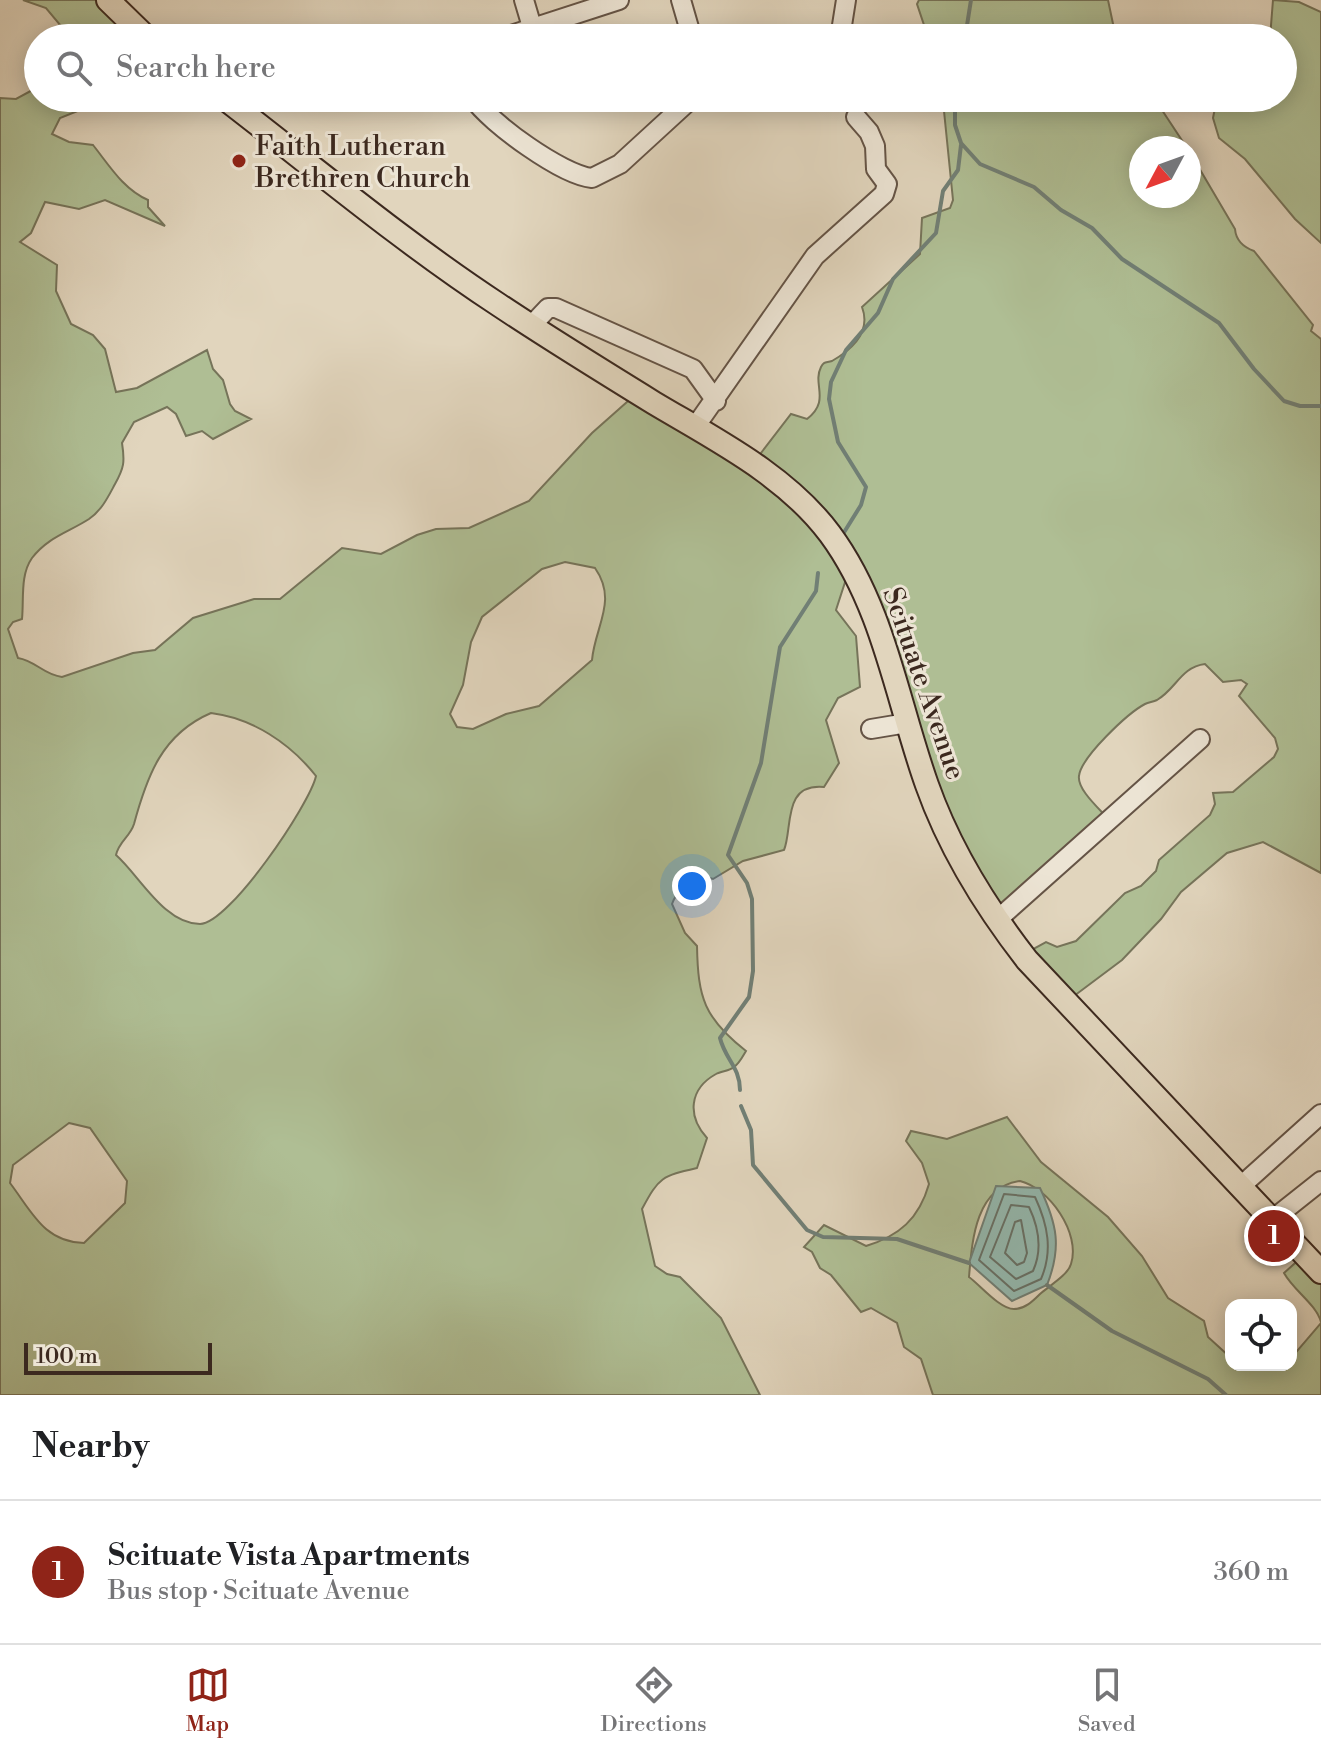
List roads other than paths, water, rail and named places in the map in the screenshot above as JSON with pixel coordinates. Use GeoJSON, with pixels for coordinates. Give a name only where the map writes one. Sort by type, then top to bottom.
{"type":"FeatureCollection","features":[{"type":"Feature","properties":{"kind":"main road"},"geometry":{"type":"LineString","coordinates":[[108,0],[133,24]]}},
{"type":"Feature","properties":{"kind":"main road","name":"Scituate Avenue"},"geometry":{"type":"LineString","coordinates":[[242,112],[431,257],[531,326],[778,482],[829,533],[863,592],[877,624],[927,786],[953,847],[997,920],[1027,960],[1321,1272]]}},
{"type":"Feature","properties":{"kind":"street"},"geometry":{"type":"LineString","coordinates":[[524,0],[531,24]]}},
{"type":"Feature","properties":{"kind":"street"},"geometry":{"type":"LineString","coordinates":[[542,24],[619,0]]}},
{"type":"Feature","properties":{"kind":"street"},"geometry":{"type":"LineString","coordinates":[[681,0],[688,24]]}},
{"type":"Feature","properties":{"kind":"street"},"geometry":{"type":"LineString","coordinates":[[842,24],[846,0]]}},
{"type":"Feature","properties":{"kind":"street"},"geometry":{"type":"LineString","coordinates":[[485,112],[561,168],[592,178],[620,164],[677,112]]}},
{"type":"Feature","properties":{"kind":"street"},"geometry":{"type":"LineString","coordinates":[[695,427],[815,256],[884,194],[887,184],[876,169],[875,146],[856,117]]}},
{"type":"Feature","properties":{"kind":"street"},"geometry":{"type":"LineString","coordinates":[[531,326],[548,308],[556,308],[693,369],[716,401]]}},
{"type":"Feature","properties":{"kind":"street"},"geometry":{"type":"LineString","coordinates":[[871,729],[907,723]]}},
{"type":"Feature","properties":{"kind":"street"},"geometry":{"type":"LineString","coordinates":[[997,920],[1200,739]]}},
{"type":"Feature","properties":{"kind":"street"},"geometry":{"type":"LineString","coordinates":[[1241,1186],[1321,1114]]}},
{"type":"Feature","properties":{"kind":"street"},"geometry":{"type":"LineString","coordinates":[[1272,1220],[1321,1181]]}},
{"type":"Feature","properties":{"kind":"water"},"geometry":{"type":"Polygon","coordinates":[[[996,1186],[1040,1188],[1056,1236],[1055,1259],[1047,1285],[1012,1301],[969,1263],[996,1186]]]}},
{"type":"Feature","properties":{"kind":"waterway"},"geometry":{"type":"LineString","coordinates":[[967,24],[971,0]]}},
{"type":"Feature","properties":{"kind":"waterway"},"geometry":{"type":"LineString","coordinates":[[955,112],[955,125],[961,143],[980,164],[1034,187],[1061,210],[1092,228],[1122,259],[1219,323],[1254,369],[1284,401],[1300,406],[1321,406]]}},
{"type":"Feature","properties":{"kind":"waterway"},"geometry":{"type":"LineString","coordinates":[[843,534],[861,505],[866,487],[838,442],[829,399],[831,382],[846,350],[878,313],[893,279],[936,233],[943,191],[958,170],[961,145]]}},
{"type":"Feature","properties":{"kind":"waterway"},"geometry":{"type":"LineString","coordinates":[[740,1090],[738,1075],[720,1038],[749,997],[753,971],[752,899],[747,883],[728,855],[761,763],[780,647],[816,591],[818,573]]}},
{"type":"Feature","properties":{"kind":"waterway"},"geometry":{"type":"LineString","coordinates":[[741,1106],[751,1130],[753,1165],[807,1230],[823,1237],[897,1239],[969,1263]]}},
{"type":"Feature","properties":{"kind":"waterway"},"geometry":{"type":"LineString","coordinates":[[1047,1285],[1112,1331],[1208,1379],[1226,1395]]}},
{"type":"Feature","properties":{"kind":"place","name":"Faith Lutheran Brethren Church"},"geometry":{"type":"Point","coordinates":[239,161]}},
{"type":"Feature","properties":{"kind":"place","name":"Scituate Vista Apartments"},"geometry":{"type":"Point","coordinates":[1274,1236]}}]}
